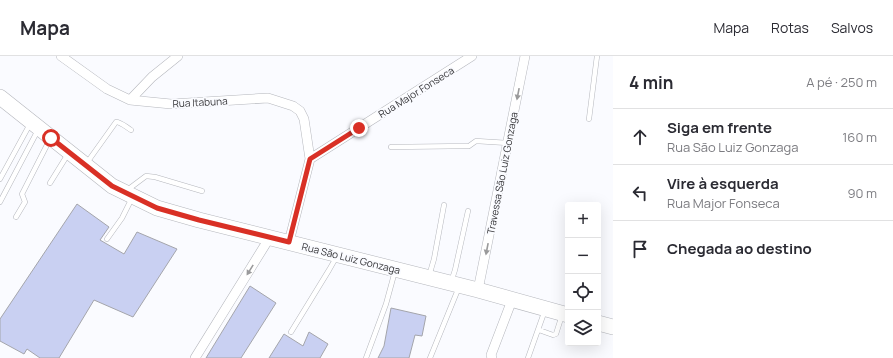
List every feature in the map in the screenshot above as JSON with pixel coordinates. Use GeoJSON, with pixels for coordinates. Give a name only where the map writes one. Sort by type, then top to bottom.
{"type":"FeatureCollection","features":[{"type":"Feature","properties":{"kind":"main road","name":"Rua São Luiz Gonzaga"},"geometry":{"type":"LineString","coordinates":[[0,97],[112,186],[157,208],[199,220],[455,284],[565,314]]}},
{"type":"Feature","properties":{"kind":"main road"},"geometry":{"type":"LineString","coordinates":[[601,324],[613,327]]}},
{"type":"Feature","properties":{"kind":"street","name":"Rua Itabuna"},"geometry":{"type":"LineString","coordinates":[[62,56],[108,89],[130,100],[171,104],[268,98],[293,106],[300,111],[304,119],[310,159]]}},
{"type":"Feature","properties":{"kind":"street"},"geometry":{"type":"LineString","coordinates":[[130,100],[152,77],[178,56]]}},
{"type":"Feature","properties":{"kind":"street","name":"Rua Major Fonseca"},"geometry":{"type":"LineString","coordinates":[[310,159],[472,56]]}},
{"type":"Feature","properties":{"kind":"street","name":"Travessa São Luiz Gonzaga"},"geometry":{"type":"LineString","coordinates":[[478,290],[526,56]]}},
{"type":"Feature","properties":{"kind":"street"},"geometry":{"type":"LineString","coordinates":[[289,242],[310,159]]}},
{"type":"Feature","properties":{"kind":"street"},"geometry":{"type":"LineString","coordinates":[[195,358],[270,237]]}},
{"type":"Feature","properties":{"kind":"street"},"geometry":{"type":"LineString","coordinates":[[492,358],[491,355],[512,300]]}},
{"type":"Feature","properties":{"kind":"lane"},"geometry":{"type":"LineString","coordinates":[[589,119],[597,56]]}},
{"type":"Feature","properties":{"kind":"lane"},"geometry":{"type":"LineString","coordinates":[[86,165],[116,122],[131,130]]}},
{"type":"Feature","properties":{"kind":"lane"},"geometry":{"type":"LineString","coordinates":[[0,179],[35,126]]}},
{"type":"Feature","properties":{"kind":"lane"},"geometry":{"type":"LineString","coordinates":[[0,202],[35,126]]}},
{"type":"Feature","properties":{"kind":"lane"},"geometry":{"type":"LineString","coordinates":[[16,217],[25,202],[22,194],[51,138]]}},
{"type":"Feature","properties":{"kind":"lane"},"geometry":{"type":"LineString","coordinates":[[391,147],[469,146],[476,141],[508,143]]}},
{"type":"Feature","properties":{"kind":"lane"},"geometry":{"type":"LineString","coordinates":[[50,183],[69,152]]}},
{"type":"Feature","properties":{"kind":"lane"},"geometry":{"type":"LineString","coordinates":[[107,239],[122,218],[129,194],[146,176],[155,177],[202,191]]}},
{"type":"Feature","properties":{"kind":"lane"},"geometry":{"type":"LineString","coordinates":[[428,278],[434,259],[444,205]]}},
{"type":"Feature","properties":{"kind":"lane"},"geometry":{"type":"LineString","coordinates":[[430,358],[454,300],[455,270],[468,211]]}},
{"type":"Feature","properties":{"kind":"lane"},"geometry":{"type":"LineString","coordinates":[[291,332],[338,255]]}},
{"type":"Feature","properties":{"kind":"lane"},"geometry":{"type":"LineString","coordinates":[[366,358],[386,304],[395,269]]}},
{"type":"Feature","properties":{"kind":"lane"},"geometry":{"type":"LineString","coordinates":[[528,358],[546,309]]}},
{"type":"Feature","properties":{"kind":"lane"},"geometry":{"type":"LineString","coordinates":[[539,330],[553,335],[556,334],[565,314]]}},
{"type":"Feature","properties":{"kind":"building"},"geometry":{"type":"Polygon","coordinates":[[[77,204],[109,227],[100,240],[124,254],[137,232],[177,249],[133,317],[94,300],[59,358],[40,358],[27,349],[24,354],[0,341],[0,319],[77,204]]]}},
{"type":"Feature","properties":{"kind":"building"},"geometry":{"type":"Polygon","coordinates":[[[250,286],[276,303],[241,358],[206,358],[250,286]]]}},
{"type":"Feature","properties":{"kind":"building"},"geometry":{"type":"Polygon","coordinates":[[[391,308],[426,316],[422,336],[415,335],[409,358],[378,358],[384,346],[391,308]]]}},
{"type":"Feature","properties":{"kind":"building"},"geometry":{"type":"Polygon","coordinates":[[[309,332],[328,344],[320,358],[269,358],[284,334],[303,346],[309,332]]]}},
{"type":"Feature","properties":{"kind":"route"},"geometry":{"type":"LineString","coordinates":[[51,138],[112,186],[157,208],[289,242],[310,159],[359,128]]}}]}
